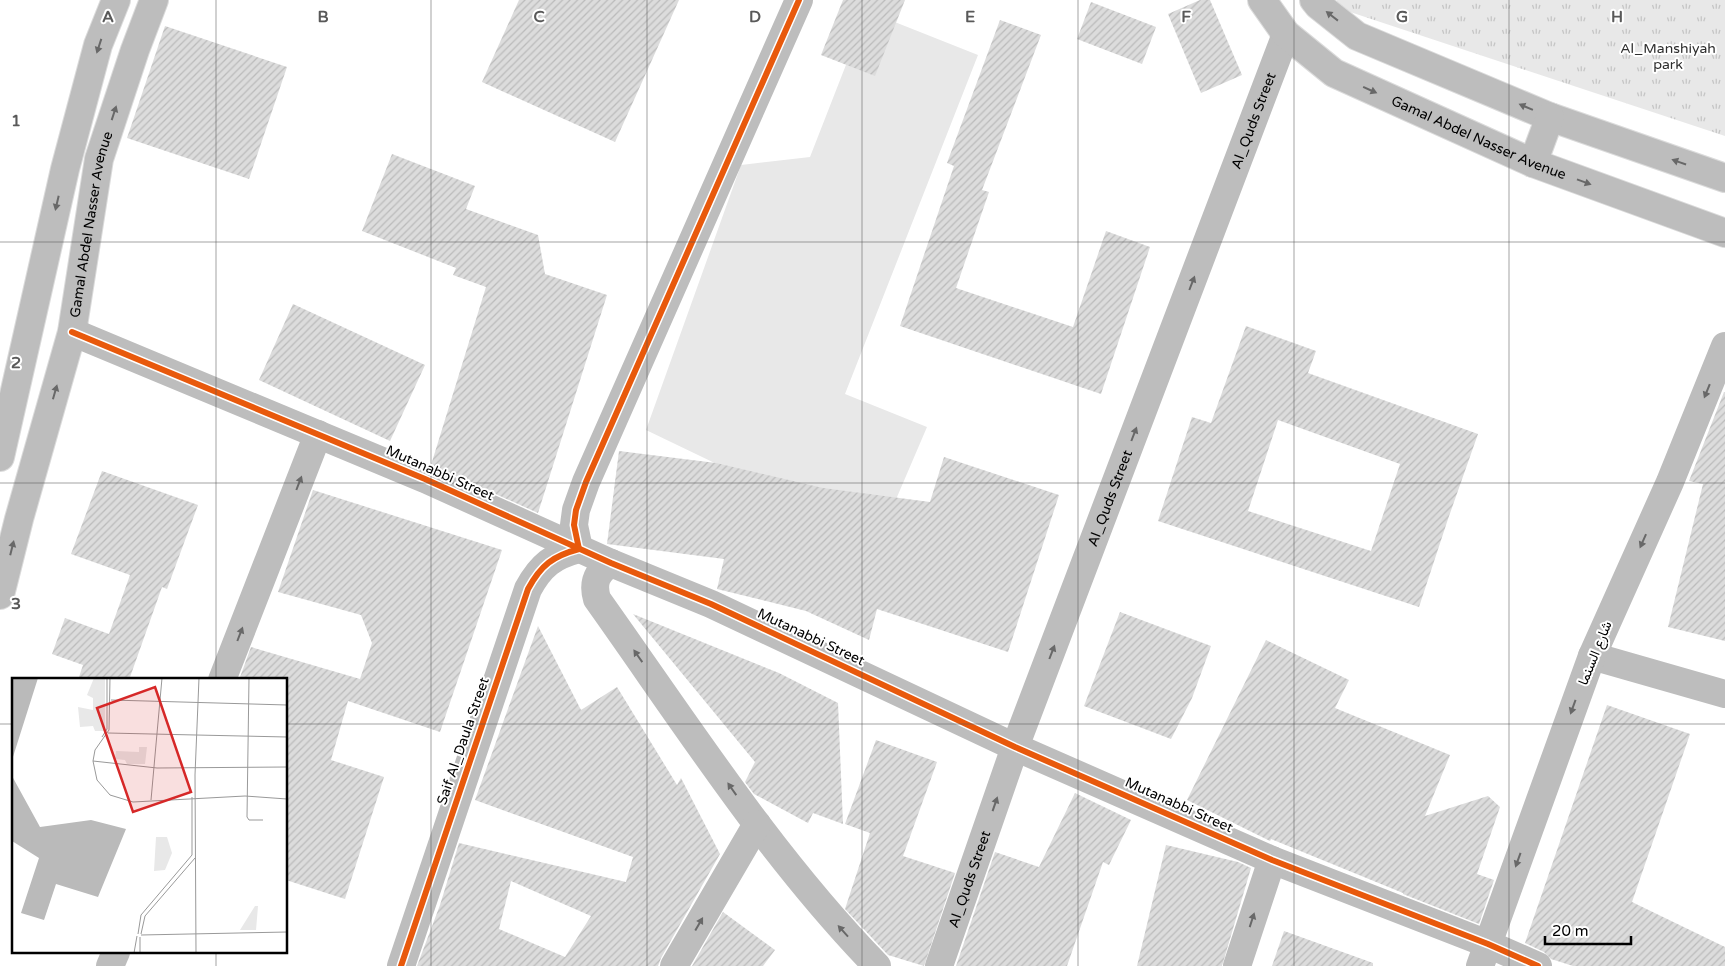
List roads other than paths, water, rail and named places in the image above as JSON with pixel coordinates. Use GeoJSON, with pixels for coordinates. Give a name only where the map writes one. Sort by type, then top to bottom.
{"type":"FeatureCollection","features":[{"type":"Feature","properties":{"kind":"street"},"geometry":{"type":"LineString","coordinates":[[0,457],[65,169],[98,46],[116,0]]}},
{"type":"Feature","properties":{"kind":"street","name":"Gamal Abdel Nasser Avenue"},"geometry":{"type":"LineString","coordinates":[[0,595],[72,332],[99,160],[135,50],[154,0]]}},
{"type":"Feature","properties":{"kind":"street"},"geometry":{"type":"LineString","coordinates":[[579,549],[574,525],[576,510],[586,482],[800,0]]}},
{"type":"Feature","properties":{"kind":"street","name":"Gamal Abdel Nasser Avenue"},"geometry":{"type":"LineString","coordinates":[[1262,0],[1286,34],[1334,73],[1533,163],[1725,233]]}},
{"type":"Feature","properties":{"kind":"street"},"geometry":{"type":"LineString","coordinates":[[1314,0],[1357,36],[1550,118],[1725,178]]}},
{"type":"Feature","properties":{"kind":"street","name":"Al_Quds Street"},"geometry":{"type":"LineString","coordinates":[[939,966],[1015,747],[1286,34]]}},
{"type":"Feature","properties":{"kind":"street"},"geometry":{"type":"LineString","coordinates":[[1334,73],[1357,36]]}},
{"type":"Feature","properties":{"kind":"street"},"geometry":{"type":"LineString","coordinates":[[1533,163],[1550,118]]}},
{"type":"Feature","properties":{"kind":"street","name":"Mutanabbi Street"},"geometry":{"type":"LineString","coordinates":[[72,332],[425,479],[611,563],[711,604],[1015,747],[1484,955],[1538,966]]}},
{"type":"Feature","properties":{"kind":"street","name":"شارع السنما"},"geometry":{"type":"LineString","coordinates":[[1484,955],[1592,656],[1670,482],[1725,346]]}},
{"type":"Feature","properties":{"kind":"street"},"geometry":{"type":"LineString","coordinates":[[223,678],[318,434]]}},
{"type":"Feature","properties":{"kind":"street","name":"Saif Al_Daula Street"},"geometry":{"type":"LineString","coordinates":[[401,966],[528,589],[536,574],[548,562],[562,554],[579,549]]}},
{"type":"Feature","properties":{"kind":"street"},"geometry":{"type":"LineString","coordinates":[[611,563],[602,569],[596,578],[594,588],[597,599],[757,824],[841,929],[876,966]]}},
{"type":"Feature","properties":{"kind":"street"},"geometry":{"type":"LineString","coordinates":[[1592,656],[1725,694]]}},
{"type":"Feature","properties":{"kind":"street"},"geometry":{"type":"LineString","coordinates":[[674,966],[757,824]]}},
{"type":"Feature","properties":{"kind":"street"},"geometry":{"type":"LineString","coordinates":[[1237,966],[1272,860]]}},
{"type":"Feature","properties":{"kind":"street"},"geometry":{"type":"LineString","coordinates":[[110,966],[115,954]]}},
{"type":"Feature","properties":{"kind":"park label","name":"Al_Manshiyah park"},"geometry":{"type":"Point","coordinates":[1668,56]}}]}
